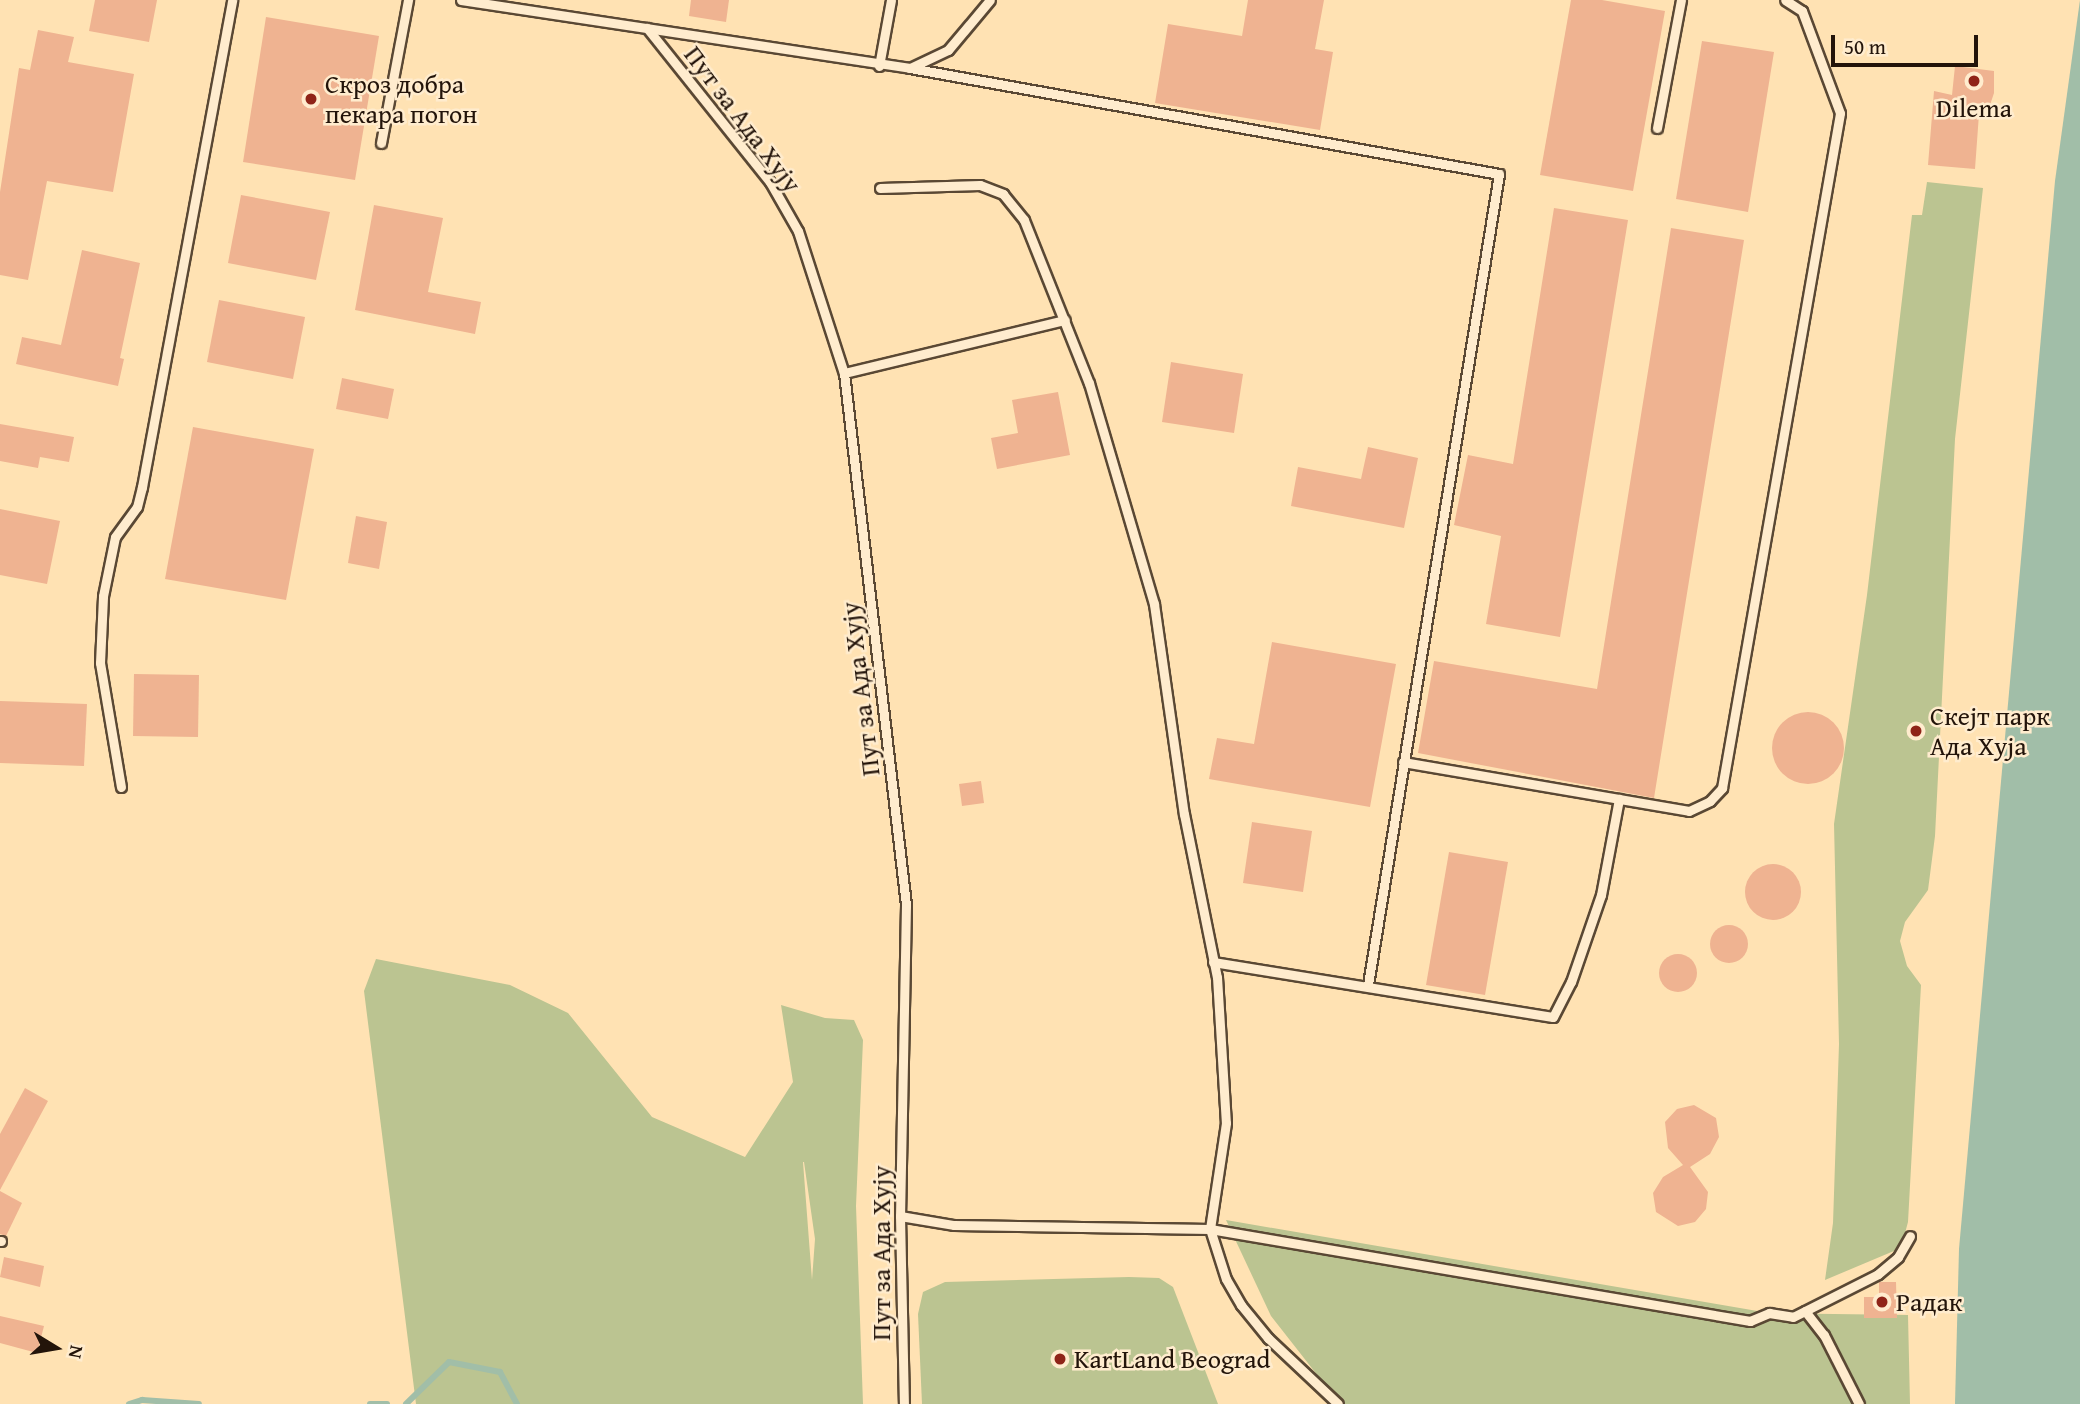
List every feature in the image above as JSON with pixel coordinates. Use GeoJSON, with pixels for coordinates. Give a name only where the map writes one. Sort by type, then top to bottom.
{"type":"FeatureCollection","features":[{"type":"Feature","properties":{"kind":"lane"},"geometry":{"type":"LineString","coordinates":[[121,787],[100,663],[103,596],[115,537],[141,494],[232,0]]}},
{"type":"Feature","properties":{"kind":"lane"},"geometry":{"type":"LineString","coordinates":[[382,143],[408,0]]}},
{"type":"Feature","properties":{"kind":"lane","name":"Пут за Ада Хују"},"geometry":{"type":"LineString","coordinates":[[461,0],[879,66],[997,80],[1499,174],[1403,762]]}},
{"type":"Feature","properties":{"kind":"lane"},"geometry":{"type":"LineString","coordinates":[[879,66],[891,0]]}},
{"type":"Feature","properties":{"kind":"lane"},"geometry":{"type":"LineString","coordinates":[[910,68],[948,50],[990,0]]}},
{"type":"Feature","properties":{"kind":"lane"},"geometry":{"type":"LineString","coordinates":[[1657,128],[1681,0]]}},
{"type":"Feature","properties":{"kind":"lane"},"geometry":{"type":"LineString","coordinates":[[1368,985],[1403,762],[1689,811],[1710,801],[1721,788],[1840,113],[1801,11],[1785,0]]}},
{"type":"Feature","properties":{"kind":"lane","name":"Пут за Ада Хују"},"geometry":{"type":"LineString","coordinates":[[647,28],[770,183],[798,232],[844,373],[906,905],[900,1216],[904,1404]]}},
{"type":"Feature","properties":{"kind":"lane"},"geometry":{"type":"LineString","coordinates":[[880,188],[981,185],[1003,194],[1024,220],[1089,383],[1154,604],[1184,814],[1213,962],[1226,1123],[1210,1229],[1226,1279],[1241,1305],[1268,1338],[1338,1404]]}},
{"type":"Feature","properties":{"kind":"lane"},"geometry":{"type":"LineString","coordinates":[[844,373],[1065,320]]}},
{"type":"Feature","properties":{"kind":"lane"},"geometry":{"type":"LineString","coordinates":[[1213,962],[1553,1017],[1571,982],[1601,895],[1619,799]]}},
{"type":"Feature","properties":{"kind":"lane"},"geometry":{"type":"LineString","coordinates":[[900,1216],[954,1225],[1210,1229],[1750,1321],[1769,1313],[1793,1317],[1878,1274],[1898,1256],[1910,1236]]}},
{"type":"Feature","properties":{"kind":"lane"},"geometry":{"type":"LineString","coordinates":[[1805,1311],[1824,1335],[1859,1404]]}},
{"type":"Feature","properties":{"kind":"green space"},"geometry":{"type":"Polygon","coordinates":[[[1927,182],[1983,188],[1955,439],[1935,836],[1928,890],[1905,922],[1900,941],[1907,966],[1921,985],[1908,1222],[1901,1248],[1825,1280],[1833,1223],[1839,1044],[1834,824],[1867,595],[1912,215],[1922,215],[1927,182]]]}},
{"type":"Feature","properties":{"kind":"green space"},"geometry":{"type":"Polygon","coordinates":[[[376,959],[510,985],[568,1013],[652,1117],[745,1157],[793,1082],[781,1005],[825,1018],[854,1020],[863,1040],[856,1206],[863,1404],[416,1404],[364,991],[376,959]],[[803,1162],[812,1280],[815,1239],[804,1162],[803,1162]]]}},
{"type":"Feature","properties":{"kind":"green space"},"geometry":{"type":"Polygon","coordinates":[[[1226,1220],[1769,1313],[1908,1315],[1910,1404],[1340,1404],[1271,1316],[1226,1220]]]}},
{"type":"Feature","properties":{"kind":"green space","name":"KartLand Beograd"},"geometry":{"type":"Polygon","coordinates":[[[1159,1278],[1173,1287],[1218,1404],[922,1404],[918,1314],[923,1292],[945,1282],[1159,1278]]]}},
{"type":"Feature","properties":{"kind":"shaded area"},"geometry":{"type":"Polygon","coordinates":[[[2080,0],[2080,1404],[1955,1404],[1959,1249],[2055,181],[2080,0]]]}},
{"type":"Feature","properties":{"kind":"building"},"geometry":{"type":"Polygon","coordinates":[[[95,0],[157,0],[149,42],[89,31],[95,0]]]}},
{"type":"Feature","properties":{"kind":"building"},"geometry":{"type":"Polygon","coordinates":[[[691,0],[729,0],[726,22],[689,16],[691,0]]]}},
{"type":"Feature","properties":{"kind":"building"},"geometry":{"type":"Polygon","coordinates":[[[1248,0],[1324,0],[1315,49],[1333,52],[1320,130],[1155,103],[1168,24],[1242,36],[1248,0]]]}},
{"type":"Feature","properties":{"kind":"building"},"geometry":{"type":"Polygon","coordinates":[[[1571,0],[1602,0],[1665,11],[1633,191],[1540,175],[1571,0]]]}},
{"type":"Feature","properties":{"kind":"building","name":"Скроз добра пекара погон"},"geometry":{"type":"Polygon","coordinates":[[[266,17],[379,36],[355,180],[243,162],[266,17]]]}},
{"type":"Feature","properties":{"kind":"building"},"geometry":{"type":"Polygon","coordinates":[[[38,30],[74,37],[68,62],[134,74],[113,192],[47,181],[28,280],[0,275],[0,192],[19,68],[30,70],[38,30]]]}},
{"type":"Feature","properties":{"kind":"building"},"geometry":{"type":"Polygon","coordinates":[[[1702,41],[1774,52],[1748,212],[1676,199],[1702,41]]]}},
{"type":"Feature","properties":{"kind":"building"},"geometry":{"type":"Polygon","coordinates":[[[1955,66],[1994,71],[1994,93],[1990,105],[1979,114],[1975,169],[1928,165],[1934,91],[1952,95],[1955,66]]]}},
{"type":"Feature","properties":{"kind":"building"},"geometry":{"type":"Polygon","coordinates":[[[241,195],[330,212],[316,280],[228,263],[241,195]]]}},
{"type":"Feature","properties":{"kind":"building"},"geometry":{"type":"Polygon","coordinates":[[[374,205],[443,218],[428,292],[481,302],[475,334],[355,310],[374,205]]]}},
{"type":"Feature","properties":{"kind":"building"},"geometry":{"type":"Polygon","coordinates":[[[1554,208],[1628,220],[1560,637],[1486,624],[1501,536],[1454,525],[1468,455],[1513,464],[1554,208]]]}},
{"type":"Feature","properties":{"kind":"building"},"geometry":{"type":"Polygon","coordinates":[[[1671,228],[1744,240],[1654,798],[1418,753],[1434,661],[1597,689],[1671,228]]]}},
{"type":"Feature","properties":{"kind":"building"},"geometry":{"type":"Polygon","coordinates":[[[82,250],[140,263],[120,358],[124,359],[118,386],[16,364],[22,337],[61,345],[82,250]]]}},
{"type":"Feature","properties":{"kind":"building"},"geometry":{"type":"Polygon","coordinates":[[[219,300],[305,317],[293,379],[207,362],[219,300]]]}},
{"type":"Feature","properties":{"kind":"building"},"geometry":{"type":"Polygon","coordinates":[[[1171,362],[1243,374],[1234,433],[1162,422],[1171,362]]]}},
{"type":"Feature","properties":{"kind":"building"},"geometry":{"type":"Polygon","coordinates":[[[342,378],[394,389],[388,419],[336,409],[342,378]]]}},
{"type":"Feature","properties":{"kind":"building"},"geometry":{"type":"Polygon","coordinates":[[[1058,392],[1070,455],[997,469],[991,438],[1018,433],[1012,400],[1058,392]]]}},
{"type":"Feature","properties":{"kind":"building"},"geometry":{"type":"Polygon","coordinates":[[[0,424],[74,437],[69,462],[40,457],[38,468],[0,461],[0,424]]]}},
{"type":"Feature","properties":{"kind":"building"},"geometry":{"type":"Polygon","coordinates":[[[193,427],[314,449],[286,600],[165,579],[193,427]]]}},
{"type":"Feature","properties":{"kind":"building"},"geometry":{"type":"Polygon","coordinates":[[[1368,447],[1418,458],[1404,528],[1291,506],[1298,467],[1361,479],[1368,447]]]}},
{"type":"Feature","properties":{"kind":"building"},"geometry":{"type":"Polygon","coordinates":[[[0,509],[60,521],[47,584],[0,575],[0,509]]]}},
{"type":"Feature","properties":{"kind":"building"},"geometry":{"type":"Polygon","coordinates":[[[356,516],[387,522],[379,569],[348,563],[356,516]]]}},
{"type":"Feature","properties":{"kind":"building"},"geometry":{"type":"Polygon","coordinates":[[[1272,642],[1396,664],[1370,807],[1209,779],[1217,738],[1254,744],[1272,642]]]}},
{"type":"Feature","properties":{"kind":"building"},"geometry":{"type":"Polygon","coordinates":[[[134,674],[199,675],[198,737],[133,736],[134,674]]]}},
{"type":"Feature","properties":{"kind":"building"},"geometry":{"type":"Polygon","coordinates":[[[0,701],[87,704],[84,766],[0,763],[0,701]]]}},
{"type":"Feature","properties":{"kind":"building"},"geometry":{"type":"Polygon","coordinates":[[[1801,712],[1815,712],[1834,722],[1844,741],[1844,755],[1834,774],[1815,784],[1801,784],[1782,774],[1772,755],[1772,741],[1782,722],[1801,712]]]}},
{"type":"Feature","properties":{"kind":"building"},"geometry":{"type":"Polygon","coordinates":[[[981,781],[984,803],[962,806],[959,784],[981,781]]]}},
{"type":"Feature","properties":{"kind":"building"},"geometry":{"type":"Polygon","coordinates":[[[1252,822],[1312,831],[1303,892],[1243,883],[1252,822]]]}},
{"type":"Feature","properties":{"kind":"building"},"geometry":{"type":"Polygon","coordinates":[[[1449,852],[1508,862],[1485,995],[1426,985],[1449,852]]]}},
{"type":"Feature","properties":{"kind":"building"},"geometry":{"type":"Polygon","coordinates":[[[1767,864],[1779,864],[1789,868],[1797,876],[1801,892],[1797,908],[1789,916],[1779,920],[1767,920],[1757,916],[1749,908],[1745,898],[1745,886],[1749,876],[1757,868],[1767,864]]]}},
{"type":"Feature","properties":{"kind":"building"},"geometry":{"type":"Polygon","coordinates":[[[1729,925],[1743,930],[1748,944],[1743,958],[1729,963],[1715,958],[1710,944],[1715,930],[1729,925]]]}},
{"type":"Feature","properties":{"kind":"building"},"geometry":{"type":"Polygon","coordinates":[[[1678,954],[1692,959],[1697,973],[1692,987],[1678,992],[1664,987],[1659,973],[1664,959],[1678,954]]]}},
{"type":"Feature","properties":{"kind":"building"},"geometry":{"type":"Polygon","coordinates":[[[25,1088],[48,1101],[0,1190],[0,1134],[25,1088]]]}},
{"type":"Feature","properties":{"kind":"building"},"geometry":{"type":"Polygon","coordinates":[[[1694,1105],[1716,1118],[1719,1137],[1710,1154],[1690,1167],[1708,1192],[1706,1209],[1695,1222],[1678,1226],[1656,1212],[1653,1193],[1663,1177],[1683,1165],[1668,1148],[1665,1122],[1677,1109],[1694,1105]]]}},
{"type":"Feature","properties":{"kind":"building"},"geometry":{"type":"Polygon","coordinates":[[[0,1191],[22,1203],[6,1236],[0,1234],[0,1191]]]}},
{"type":"Feature","properties":{"kind":"building"},"geometry":{"type":"Polygon","coordinates":[[[4,1257],[44,1266],[40,1287],[0,1277],[4,1257]]]}},
{"type":"Feature","properties":{"kind":"building"},"geometry":{"type":"Polygon","coordinates":[[[1879,1282],[1896,1282],[1897,1318],[1864,1318],[1864,1297],[1879,1297],[1879,1282]]]}},
{"type":"Feature","properties":{"kind":"building"},"geometry":{"type":"Polygon","coordinates":[[[0,1316],[44,1326],[37,1353],[0,1343],[0,1316]]]}},
{"type":"Feature","properties":{"kind":"waterway"},"geometry":{"type":"LineString","coordinates":[[406,1404],[449,1362],[500,1372],[517,1404]]}},
{"type":"Feature","properties":{"kind":"waterway"},"geometry":{"type":"LineString","coordinates":[[129,1404],[142,1400],[199,1404]]}},
{"type":"Feature","properties":{"kind":"waterway"},"geometry":{"type":"LineString","coordinates":[[370,1404],[387,1404]]}},
{"type":"Feature","properties":{"kind":"place","name":"Dilema"},"geometry":{"type":"Point","coordinates":[1974,81]}},
{"type":"Feature","properties":{"kind":"place","name":"Скроз добра пекара погон"},"geometry":{"type":"Point","coordinates":[311,99]}},
{"type":"Feature","properties":{"kind":"place","name":"Скејт парк Ада Хуја"},"geometry":{"type":"Point","coordinates":[1916,731]}},
{"type":"Feature","properties":{"kind":"place","name":"Радак"},"geometry":{"type":"Point","coordinates":[1882,1302]}},
{"type":"Feature","properties":{"kind":"place","name":"KartLand Beograd"},"geometry":{"type":"Point","coordinates":[1060,1359]}}]}
